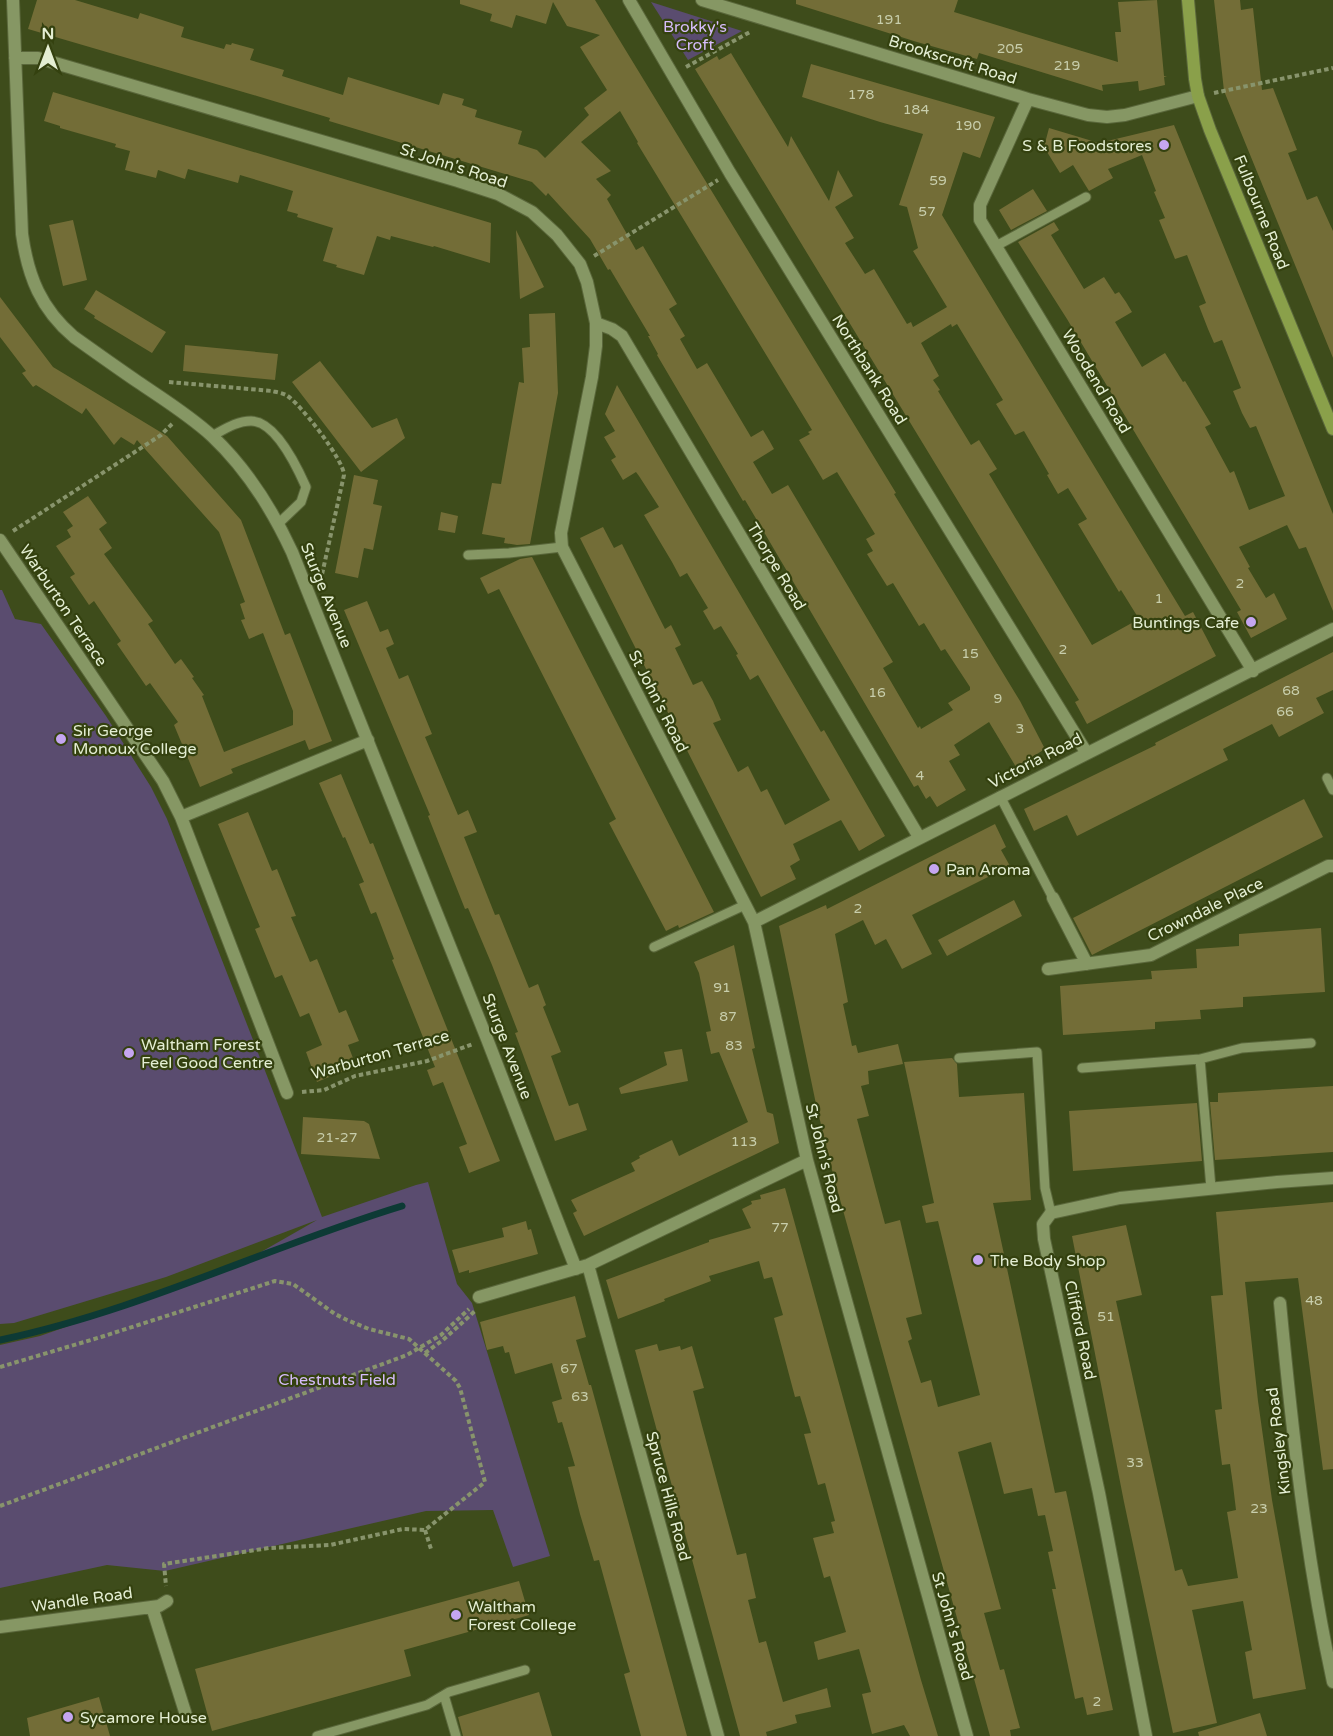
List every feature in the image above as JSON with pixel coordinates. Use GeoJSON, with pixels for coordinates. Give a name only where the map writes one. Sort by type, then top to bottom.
{"type":"FeatureCollection","features":[{"type":"Feature","properties":{"kind":"main road","name":"Fulbourne Road"},"geometry":{"type":"LineString","coordinates":[[1188,0],[1198,96],[1333,429]]}},
{"type":"Feature","properties":{"kind":"street","name":"Sturge Avenue"},"geometry":{"type":"LineString","coordinates":[[13,0],[22,234],[28,266],[43,303],[59,325],[74,337],[183,412],[212,436],[240,467],[279,523],[487,1039],[582,1267]]}},
{"type":"Feature","properties":{"kind":"street","name":"Northbank Road"},"geometry":{"type":"LineString","coordinates":[[629,0],[730,173],[1086,753]]}},
{"type":"Feature","properties":{"kind":"street","name":"Brookscroft Road"},"geometry":{"type":"LineString","coordinates":[[702,0],[1088,115],[1125,116],[1198,96]]}},
{"type":"Feature","properties":{"kind":"street","name":"St John's Road"},"geometry":{"type":"LineString","coordinates":[[15,58],[38,57],[498,194],[532,212],[557,235],[580,264],[593,303],[596,323],[592,377],[561,533],[562,547],[754,922],[807,1160],[967,1736]]}},
{"type":"Feature","properties":{"kind":"street","name":"Woodend Road"},"geometry":{"type":"LineString","coordinates":[[1028,99],[980,204],[980,220],[1252,671]]}},
{"type":"Feature","properties":{"kind":"street","name":"Thorpe Road"},"geometry":{"type":"LineString","coordinates":[[596,323],[622,336],[920,837]]}},
{"type":"Feature","properties":{"kind":"street","name":"Warburton Terrace"},"geometry":{"type":"LineString","coordinates":[[0,540],[163,782],[181,817],[287,1093]]}},
{"type":"Feature","properties":{"kind":"street","name":"Victoria Road"},"geometry":{"type":"LineString","coordinates":[[754,922],[1333,629]]}},
{"type":"Feature","properties":{"kind":"street"},"geometry":{"type":"LineString","coordinates":[[181,817],[368,740]]}},
{"type":"Feature","properties":{"kind":"street","name":"Crowndale Place"},"geometry":{"type":"LineString","coordinates":[[1048,969],[1151,955],[1333,866]]}},
{"type":"Feature","properties":{"kind":"street"},"geometry":{"type":"LineString","coordinates":[[1053,898],[1087,964]]}},
{"type":"Feature","properties":{"kind":"street"},"geometry":{"type":"LineString","coordinates":[[479,1297],[582,1267],[807,1160]]}},
{"type":"Feature","properties":{"kind":"street"},"geometry":{"type":"LineString","coordinates":[[1051,1213],[1120,1198],[1211,1188],[1333,1179]]}},
{"type":"Feature","properties":{"kind":"street","name":"Clifford Road"},"geometry":{"type":"LineString","coordinates":[[1051,1213],[1043,1224],[1044,1239],[1099,1492],[1146,1736]]}},
{"type":"Feature","properties":{"kind":"street","name":"Spruce Hills Road"},"geometry":{"type":"LineString","coordinates":[[582,1267],[718,1736]]}},
{"type":"Feature","properties":{"kind":"street","name":"Kingsley Road"},"geometry":{"type":"LineString","coordinates":[[1280,1303],[1293,1444],[1322,1629],[1333,1682]]}},
{"type":"Feature","properties":{"kind":"street","name":"Wandle Road"},"geometry":{"type":"LineString","coordinates":[[0,1627],[152,1606],[167,1601]]}},
{"type":"Feature","properties":{"kind":"street"},"geometry":{"type":"LineString","coordinates":[[152,1606],[186,1715]]}},
{"type":"Feature","properties":{"kind":"lane"},"geometry":{"type":"LineString","coordinates":[[996,246],[1086,197]]}},
{"type":"Feature","properties":{"kind":"lane"},"geometry":{"type":"LineString","coordinates":[[212,436],[234,424],[254,420],[270,430],[293,459],[306,488],[301,502],[279,523]]}},
{"type":"Feature","properties":{"kind":"lane"},"geometry":{"type":"LineString","coordinates":[[468,555],[509,554],[562,547]]}},
{"type":"Feature","properties":{"kind":"lane"},"geometry":{"type":"LineString","coordinates":[[1327,778],[1333,790]]}},
{"type":"Feature","properties":{"kind":"lane"},"geometry":{"type":"LineString","coordinates":[[1000,796],[1053,898]]}},
{"type":"Feature","properties":{"kind":"lane"},"geometry":{"type":"LineString","coordinates":[[654,947],[745,905]]}},
{"type":"Feature","properties":{"kind":"lane"},"geometry":{"type":"LineString","coordinates":[[1082,1068],[1200,1059],[1242,1048],[1311,1043]]}},
{"type":"Feature","properties":{"kind":"lane"},"geometry":{"type":"LineString","coordinates":[[958,1058],[1037,1052],[1045,1188],[1051,1213]]}},
{"type":"Feature","properties":{"kind":"lane"},"geometry":{"type":"LineString","coordinates":[[1200,1059],[1211,1188]]}},
{"type":"Feature","properties":{"kind":"lane"},"geometry":{"type":"LineString","coordinates":[[317,1736],[427,1705],[449,1692],[525,1670]]}},
{"type":"Feature","properties":{"kind":"lane"},"geometry":{"type":"LineString","coordinates":[[444,1695],[456,1736]]}},
{"type":"Feature","properties":{"kind":"path"},"geometry":{"type":"LineString","coordinates":[[672,75],[754,30],[759,18]]}},
{"type":"Feature","properties":{"kind":"path"},"geometry":{"type":"LineString","coordinates":[[1198,96],[1333,68]]}},
{"type":"Feature","properties":{"kind":"path"},"geometry":{"type":"LineString","coordinates":[[580,264],[730,173]]}},
{"type":"Feature","properties":{"kind":"path","name":"Warburton Terrace"},"geometry":{"type":"LineString","coordinates":[[0,540],[161,435],[183,412]]}},
{"type":"Feature","properties":{"kind":"path","name":"Warburton Terrace"},"geometry":{"type":"LineString","coordinates":[[287,1093],[324,1090],[355,1076],[427,1062],[487,1039]]}},
{"type":"Feature","properties":{"kind":"path"},"geometry":{"type":"LineString","coordinates":[[0,1367],[274,1281],[293,1284],[334,1314],[369,1329],[409,1339],[456,1382],[460,1388],[485,1482],[425,1530],[403,1529],[330,1545],[269,1548],[164,1564],[167,1601]]}},
{"type":"Feature","properties":{"kind":"path"},"geometry":{"type":"LineString","coordinates":[[0,1506],[418,1349],[441,1335],[479,1297]]}},
{"type":"Feature","properties":{"kind":"path"},"geometry":{"type":"LineString","coordinates":[[425,1353],[443,1340],[474,1311]]}},
{"type":"Feature","properties":{"kind":"path"},"geometry":{"type":"LineString","coordinates":[[425,1530],[431,1549]]}},
{"type":"Feature","properties":{"kind":"green space","name":"Brokky's Croft"},"geometry":{"type":"Polygon","coordinates":[[[651,2],[742,31],[688,60],[651,2]]]}},
{"type":"Feature","properties":{"kind":"green space","name":"Chestnuts Field"},"geometry":{"type":"Polygon","coordinates":[[[0,590],[15,619],[41,624],[106,716],[151,787],[167,819],[322,1217],[428,1182],[457,1284],[472,1303],[550,1556],[513,1567],[493,1510],[426,1511],[165,1571],[107,1565],[0,1588],[0,1345],[40,1336],[231,1269],[317,1220],[166,1277],[14,1323],[0,1324],[0,590]]]}},
{"type":"Feature","properties":{"kind":"building"},"geometry":{"type":"Polygon","coordinates":[[[37,0],[75,0],[138,19],[140,13],[184,27],[181,37],[224,49],[226,44],[231,45],[232,43],[254,49],[250,60],[284,70],[282,76],[343,95],[348,77],[439,105],[443,93],[464,99],[462,105],[477,110],[475,117],[522,131],[518,144],[537,150],[545,158],[589,115],[584,108],[607,90],[580,47],[600,35],[567,26],[553,2],[546,24],[516,15],[512,28],[490,21],[492,14],[460,4],[460,0],[595,0],[896,493],[894,494],[1020,701],[1045,749],[1016,767],[989,722],[954,745],[960,755],[949,761],[966,790],[937,807],[930,796],[926,799],[918,785],[914,787],[657,355],[648,336],[650,336],[610,269],[608,270],[590,239],[548,193],[546,196],[532,182],[329,121],[330,118],[28,29],[37,0]],[[620,111],[581,142],[611,171],[596,179],[611,195],[607,199],[636,250],[643,246],[677,304],[669,309],[685,336],[680,339],[697,369],[707,363],[751,437],[763,430],[774,449],[753,462],[772,494],[788,485],[893,662],[883,668],[918,728],[920,726],[921,729],[953,710],[948,703],[970,690],[970,687],[945,649],[941,651],[924,623],[919,626],[893,583],[887,586],[867,554],[873,551],[866,539],[875,534],[837,472],[823,480],[799,440],[810,434],[808,432],[812,430],[620,111]]]}},
{"type":"Feature","properties":{"kind":"building"},"geometry":{"type":"Polygon","coordinates":[[[796,0],[958,0],[954,12],[1118,62],[1115,32],[1121,32],[1118,2],[1157,0],[1164,76],[1167,77],[1164,77],[1165,85],[1139,91],[1138,81],[1102,85],[1103,91],[979,53],[977,59],[917,42],[796,4],[796,0]]]}},
{"type":"Feature","properties":{"kind":"building"},"geometry":{"type":"Polygon","coordinates":[[[1214,0],[1240,0],[1241,10],[1253,8],[1262,90],[1273,88],[1297,150],[1288,153],[1307,200],[1317,196],[1333,231],[1333,358],[1224,91],[1214,0]]]}},
{"type":"Feature","properties":{"kind":"building"},"geometry":{"type":"Polygon","coordinates":[[[731,53],[788,147],[791,136],[829,201],[838,170],[853,196],[835,207],[854,238],[845,243],[865,274],[874,269],[907,324],[911,322],[913,327],[947,307],[913,251],[918,248],[907,207],[899,205],[923,134],[802,97],[811,64],[995,117],[980,158],[963,152],[942,215],[1185,616],[1193,612],[1216,656],[1087,724],[1075,702],[1079,700],[695,69],[717,56],[719,60],[731,53]],[[951,324],[921,343],[939,376],[933,380],[971,445],[979,440],[997,469],[989,474],[1092,645],[1139,619],[1121,590],[1119,592],[1078,524],[1087,519],[1068,488],[1058,494],[1024,431],[1015,435],[996,404],[1003,400],[957,324],[952,327],[951,324]]]}},
{"type":"Feature","properties":{"kind":"building"},"geometry":{"type":"Polygon","coordinates":[[[53,92],[491,223],[490,263],[434,246],[391,236],[390,240],[377,236],[364,275],[336,267],[337,265],[323,261],[333,228],[297,217],[298,214],[287,211],[293,191],[240,175],[238,183],[188,169],[185,179],[158,170],[156,178],[125,170],[130,151],[115,147],[116,144],[44,121],[53,92]]]}},
{"type":"Feature","properties":{"kind":"building"},"geometry":{"type":"Polygon","coordinates":[[[1174,125],[1333,514],[1333,611],[1306,547],[1299,549],[1287,525],[1239,547],[1250,567],[1248,568],[1266,598],[1274,593],[1287,619],[1251,638],[1237,612],[1241,610],[1067,319],[1018,242],[1054,222],[1059,230],[1051,235],[1084,289],[1104,277],[1115,294],[1119,292],[1126,302],[1132,312],[1115,322],[1142,367],[1165,353],[1183,382],[1185,381],[1211,424],[1205,427],[1230,473],[1234,471],[1249,510],[1285,496],[1256,426],[1250,428],[1233,391],[1241,388],[1222,340],[1214,343],[1208,329],[1199,306],[1206,303],[1187,255],[1175,259],[1159,220],[1165,218],[1142,155],[1108,169],[1113,178],[1089,191],[1073,165],[1060,173],[1044,147],[1049,128],[1099,143],[1174,125]]]}},
{"type":"Feature","properties":{"kind":"building"},"geometry":{"type":"Polygon","coordinates":[[[1033,189],[1047,211],[1011,230],[999,210],[1033,189]]]}},
{"type":"Feature","properties":{"kind":"building"},"geometry":{"type":"Polygon","coordinates":[[[73,220],[87,280],[63,286],[49,225],[73,220]]]}},
{"type":"Feature","properties":{"kind":"building"},"geometry":{"type":"Polygon","coordinates":[[[516,230],[544,287],[520,299],[516,230]]]}},
{"type":"Feature","properties":{"kind":"building"},"geometry":{"type":"Polygon","coordinates":[[[96,290],[166,332],[152,353],[94,318],[95,316],[84,309],[96,290]]]}},
{"type":"Feature","properties":{"kind":"building"},"geometry":{"type":"Polygon","coordinates":[[[0,297],[53,367],[167,436],[241,520],[285,635],[290,633],[332,741],[309,750],[305,740],[231,769],[233,773],[200,787],[174,725],[178,722],[150,683],[146,686],[117,644],[121,641],[94,601],[89,605],[70,577],[75,574],[56,546],[71,537],[67,530],[73,526],[63,512],[88,496],[107,523],[99,529],[112,548],[104,554],[153,621],[148,624],[175,664],[181,659],[194,677],[192,678],[204,695],[202,696],[224,752],[293,725],[293,711],[263,633],[249,639],[241,620],[245,619],[240,604],[245,602],[219,532],[137,440],[134,445],[121,437],[114,445],[86,408],[82,414],[36,385],[33,387],[22,373],[26,371],[0,337],[0,297]]]}},
{"type":"Feature","properties":{"kind":"building"},"geometry":{"type":"Polygon","coordinates":[[[555,313],[558,393],[530,544],[504,543],[505,538],[482,534],[492,483],[501,484],[519,382],[524,383],[522,348],[530,347],[529,314],[555,313]]]}},
{"type":"Feature","properties":{"kind":"building"},"geometry":{"type":"Polygon","coordinates":[[[185,345],[278,354],[275,380],[183,371],[185,345]]]}},
{"type":"Feature","properties":{"kind":"building"},"geometry":{"type":"Polygon","coordinates":[[[320,361],[372,428],[397,418],[405,438],[361,472],[292,382],[320,361]]]}},
{"type":"Feature","properties":{"kind":"building"},"geometry":{"type":"Polygon","coordinates":[[[617,385],[821,732],[824,730],[885,836],[859,851],[841,820],[793,844],[800,860],[790,866],[796,879],[761,897],[580,538],[603,527],[614,548],[622,544],[665,629],[671,625],[681,645],[675,648],[693,685],[702,681],[713,701],[721,720],[713,723],[738,772],[748,766],[761,792],[767,789],[785,825],[830,800],[758,675],[750,680],[721,626],[714,630],[703,611],[708,608],[687,573],[680,577],[644,515],[659,507],[636,472],[623,480],[611,460],[616,457],[604,437],[615,431],[605,414],[617,385]]]}},
{"type":"Feature","properties":{"kind":"building"},"geometry":{"type":"Polygon","coordinates":[[[354,475],[378,480],[373,504],[382,506],[373,550],[364,548],[358,578],[335,573],[354,475]]]}},
{"type":"Feature","properties":{"kind":"building"},"geometry":{"type":"Polygon","coordinates":[[[441,512],[458,516],[455,533],[438,530],[441,512]]]}},
{"type":"Feature","properties":{"kind":"building"},"geometry":{"type":"Polygon","coordinates":[[[532,557],[714,912],[679,928],[678,925],[666,931],[609,823],[616,819],[499,589],[488,594],[480,578],[520,559],[532,557]]]}},
{"type":"Feature","properties":{"kind":"building"},"geometry":{"type":"Polygon","coordinates":[[[367,601],[380,632],[388,629],[394,644],[386,648],[399,679],[408,675],[432,734],[425,737],[458,815],[468,810],[477,832],[464,837],[495,915],[499,914],[529,988],[538,984],[546,1005],[543,1007],[561,1052],[551,1056],[569,1106],[578,1103],[587,1130],[555,1141],[515,1033],[518,1032],[492,965],[468,908],[465,909],[428,816],[430,815],[344,610],[367,601]]]}},
{"type":"Feature","properties":{"kind":"building"},"geometry":{"type":"Polygon","coordinates":[[[1333,652],[1333,690],[1316,698],[1324,713],[1279,737],[1272,724],[1223,749],[1228,760],[1077,836],[1067,815],[1034,831],[1024,809],[1156,745],[1155,743],[1333,652]]]}},
{"type":"Feature","properties":{"kind":"building"},"geometry":{"type":"Polygon","coordinates":[[[341,774],[370,844],[373,843],[500,1161],[469,1173],[459,1147],[467,1144],[443,1082],[433,1086],[427,1070],[435,1067],[392,960],[394,959],[376,912],[371,914],[359,884],[364,882],[319,783],[341,774]]]}},
{"type":"Feature","properties":{"kind":"building"},"geometry":{"type":"Polygon","coordinates":[[[1304,799],[1323,837],[1092,955],[1073,918],[1304,799]]]}},
{"type":"Feature","properties":{"kind":"building"},"geometry":{"type":"Polygon","coordinates":[[[248,812],[272,871],[277,869],[296,916],[291,917],[310,962],[317,959],[339,1013],[346,1010],[359,1041],[348,1045],[356,1066],[317,1082],[306,1052],[322,1045],[309,1013],[300,1017],[282,975],[275,978],[255,929],[260,927],[218,824],[248,812]]]}},
{"type":"Feature","properties":{"kind":"building"},"geometry":{"type":"Polygon","coordinates":[[[995,824],[1006,847],[1001,850],[1010,866],[912,915],[932,954],[902,969],[886,939],[875,945],[863,920],[835,934],[848,1002],[843,1004],[852,1046],[856,1045],[858,1053],[898,1044],[903,1064],[868,1071],[869,1084],[861,1086],[869,1116],[857,1119],[885,1224],[900,1220],[922,1314],[906,1318],[912,1339],[908,1341],[921,1383],[931,1380],[938,1407],[980,1395],[938,1221],[926,1223],[922,1206],[934,1203],[904,1062],[952,1058],[957,1064],[959,1097],[1024,1093],[1031,1200],[993,1203],[1055,1493],[1066,1491],[1113,1710],[1087,1715],[1083,1697],[1075,1699],[1052,1589],[1056,1589],[1048,1552],[1053,1551],[1045,1515],[1038,1516],[1032,1488],[1004,1494],[991,1442],[958,1452],[1001,1609],[984,1613],[1000,1670],[1004,1669],[1020,1728],[1010,1730],[1011,1736],[990,1736],[834,1178],[816,1104],[779,926],[826,905],[827,909],[995,824]]]}},
{"type":"Feature","properties":{"kind":"building"},"geometry":{"type":"Polygon","coordinates":[[[1014,900],[1022,916],[947,956],[938,940],[1014,900]]]}},
{"type":"Feature","properties":{"kind":"building"},"geometry":{"type":"Polygon","coordinates":[[[1321,928],[1325,992],[1243,997],[1243,1007],[1200,1010],[1201,1019],[1155,1022],[1155,1029],[1063,1035],[1060,986],[1152,979],[1151,971],[1197,968],[1196,949],[1239,946],[1239,934],[1321,928]]]}},
{"type":"Feature","properties":{"kind":"building"},"geometry":{"type":"Polygon","coordinates":[[[734,945],[755,1048],[752,1049],[767,1112],[773,1114],[779,1143],[584,1236],[573,1213],[577,1211],[571,1200],[635,1171],[631,1163],[640,1158],[639,1156],[672,1140],[679,1156],[748,1122],[719,1052],[711,1054],[706,1032],[711,1031],[699,973],[694,962],[734,945]]]}},
{"type":"Feature","properties":{"kind":"building"},"geometry":{"type":"Polygon","coordinates":[[[682,1049],[688,1081],[621,1094],[619,1088],[667,1065],[664,1052],[682,1049]]]}},
{"type":"Feature","properties":{"kind":"building"},"geometry":{"type":"Polygon","coordinates":[[[1333,1086],[1333,1152],[1215,1160],[1210,1102],[1218,1102],[1218,1093],[1333,1086]]]}},
{"type":"Feature","properties":{"kind":"building"},"geometry":{"type":"Polygon","coordinates":[[[1197,1103],[1202,1161],[1073,1171],[1069,1111],[1197,1103]]]}},
{"type":"Feature","properties":{"kind":"building"},"geometry":{"type":"Polygon","coordinates":[[[303,1117],[364,1121],[369,1124],[380,1159],[301,1154],[303,1117]]]}},
{"type":"Feature","properties":{"kind":"building"},"geometry":{"type":"Polygon","coordinates":[[[785,1188],[938,1736],[910,1736],[904,1725],[872,1734],[862,1694],[871,1692],[859,1649],[818,1660],[814,1642],[846,1632],[830,1576],[824,1578],[813,1538],[834,1533],[831,1522],[835,1521],[825,1483],[818,1485],[804,1434],[811,1433],[800,1396],[795,1397],[774,1318],[783,1315],[772,1277],[764,1279],[759,1261],[709,1276],[711,1281],[618,1319],[606,1280],[709,1242],[709,1240],[751,1228],[742,1209],[752,1204],[751,1201],[761,1199],[760,1195],[785,1188]]]}},
{"type":"Feature","properties":{"kind":"building"},"geometry":{"type":"Polygon","coordinates":[[[1333,1202],[1333,1469],[1323,1470],[1298,1278],[1245,1282],[1272,1500],[1306,1689],[1253,1699],[1245,1652],[1252,1650],[1243,1601],[1192,1610],[1217,1723],[1173,1733],[1124,1502],[1072,1236],[1126,1225],[1142,1295],[1116,1301],[1175,1571],[1182,1569],[1188,1586],[1238,1578],[1227,1512],[1236,1510],[1233,1485],[1230,1464],[1222,1465],[1215,1410],[1222,1409],[1211,1296],[1223,1295],[1216,1212],[1333,1202]]]}},
{"type":"Feature","properties":{"kind":"building"},"geometry":{"type":"Polygon","coordinates":[[[526,1221],[528,1230],[531,1229],[538,1254],[469,1273],[469,1270],[459,1273],[452,1250],[504,1237],[502,1228],[526,1221]]]}},
{"type":"Feature","properties":{"kind":"building"},"geometry":{"type":"Polygon","coordinates":[[[575,1296],[586,1337],[576,1340],[589,1385],[591,1385],[687,1736],[641,1736],[624,1674],[630,1672],[599,1560],[594,1561],[580,1514],[568,1467],[575,1466],[562,1422],[558,1423],[552,1402],[562,1399],[552,1363],[515,1374],[509,1352],[505,1353],[503,1346],[487,1350],[480,1322],[575,1296]]]}},
{"type":"Feature","properties":{"kind":"building"},"geometry":{"type":"Polygon","coordinates":[[[657,1344],[659,1351],[680,1346],[681,1350],[692,1346],[704,1388],[693,1391],[737,1555],[746,1553],[756,1598],[748,1600],[759,1643],[766,1641],[783,1702],[827,1688],[831,1707],[795,1715],[797,1723],[766,1732],[767,1736],[740,1736],[635,1350],[657,1344]]]}},
{"type":"Feature","properties":{"kind":"building"},"geometry":{"type":"Polygon","coordinates":[[[519,1581],[529,1615],[404,1650],[411,1676],[212,1731],[195,1669],[519,1581]]]}},
{"type":"Feature","properties":{"kind":"building"},"geometry":{"type":"Polygon","coordinates":[[[539,1692],[552,1736],[463,1736],[458,1717],[539,1692]]]}},
{"type":"Feature","properties":{"kind":"building","name":"Sycamore House"},"geometry":{"type":"Polygon","coordinates":[[[99,1697],[110,1736],[30,1736],[27,1718],[99,1697]]]}},
{"type":"Feature","properties":{"kind":"building"},"geometry":{"type":"Polygon","coordinates":[[[1260,1713],[1267,1736],[1199,1736],[1198,1732],[1260,1713]]]}},
{"type":"Feature","properties":{"kind":"waterway"},"geometry":{"type":"LineString","coordinates":[[0,1340],[102,1313],[402,1206]]}},
{"type":"Feature","properties":{"kind":"place","name":"S & B Foodstores"},"geometry":{"type":"Point","coordinates":[1164,145]}},
{"type":"Feature","properties":{"kind":"place","name":"Buntings Cafe"},"geometry":{"type":"Point","coordinates":[1251,622]}},
{"type":"Feature","properties":{"kind":"place","name":"Sir George Monoux College"},"geometry":{"type":"Point","coordinates":[61,739]}},
{"type":"Feature","properties":{"kind":"place","name":"Pan Aroma"},"geometry":{"type":"Point","coordinates":[934,869]}},
{"type":"Feature","properties":{"kind":"place","name":"Waltham Forest Feel Good Centre"},"geometry":{"type":"Point","coordinates":[129,1053]}},
{"type":"Feature","properties":{"kind":"place","name":"The Body Shop"},"geometry":{"type":"Point","coordinates":[978,1260]}},
{"type":"Feature","properties":{"kind":"place","name":"Waltham Forest College"},"geometry":{"type":"Point","coordinates":[456,1615]}},
{"type":"Feature","properties":{"kind":"place","name":"Sycamore House"},"geometry":{"type":"Point","coordinates":[68,1717]}}]}
